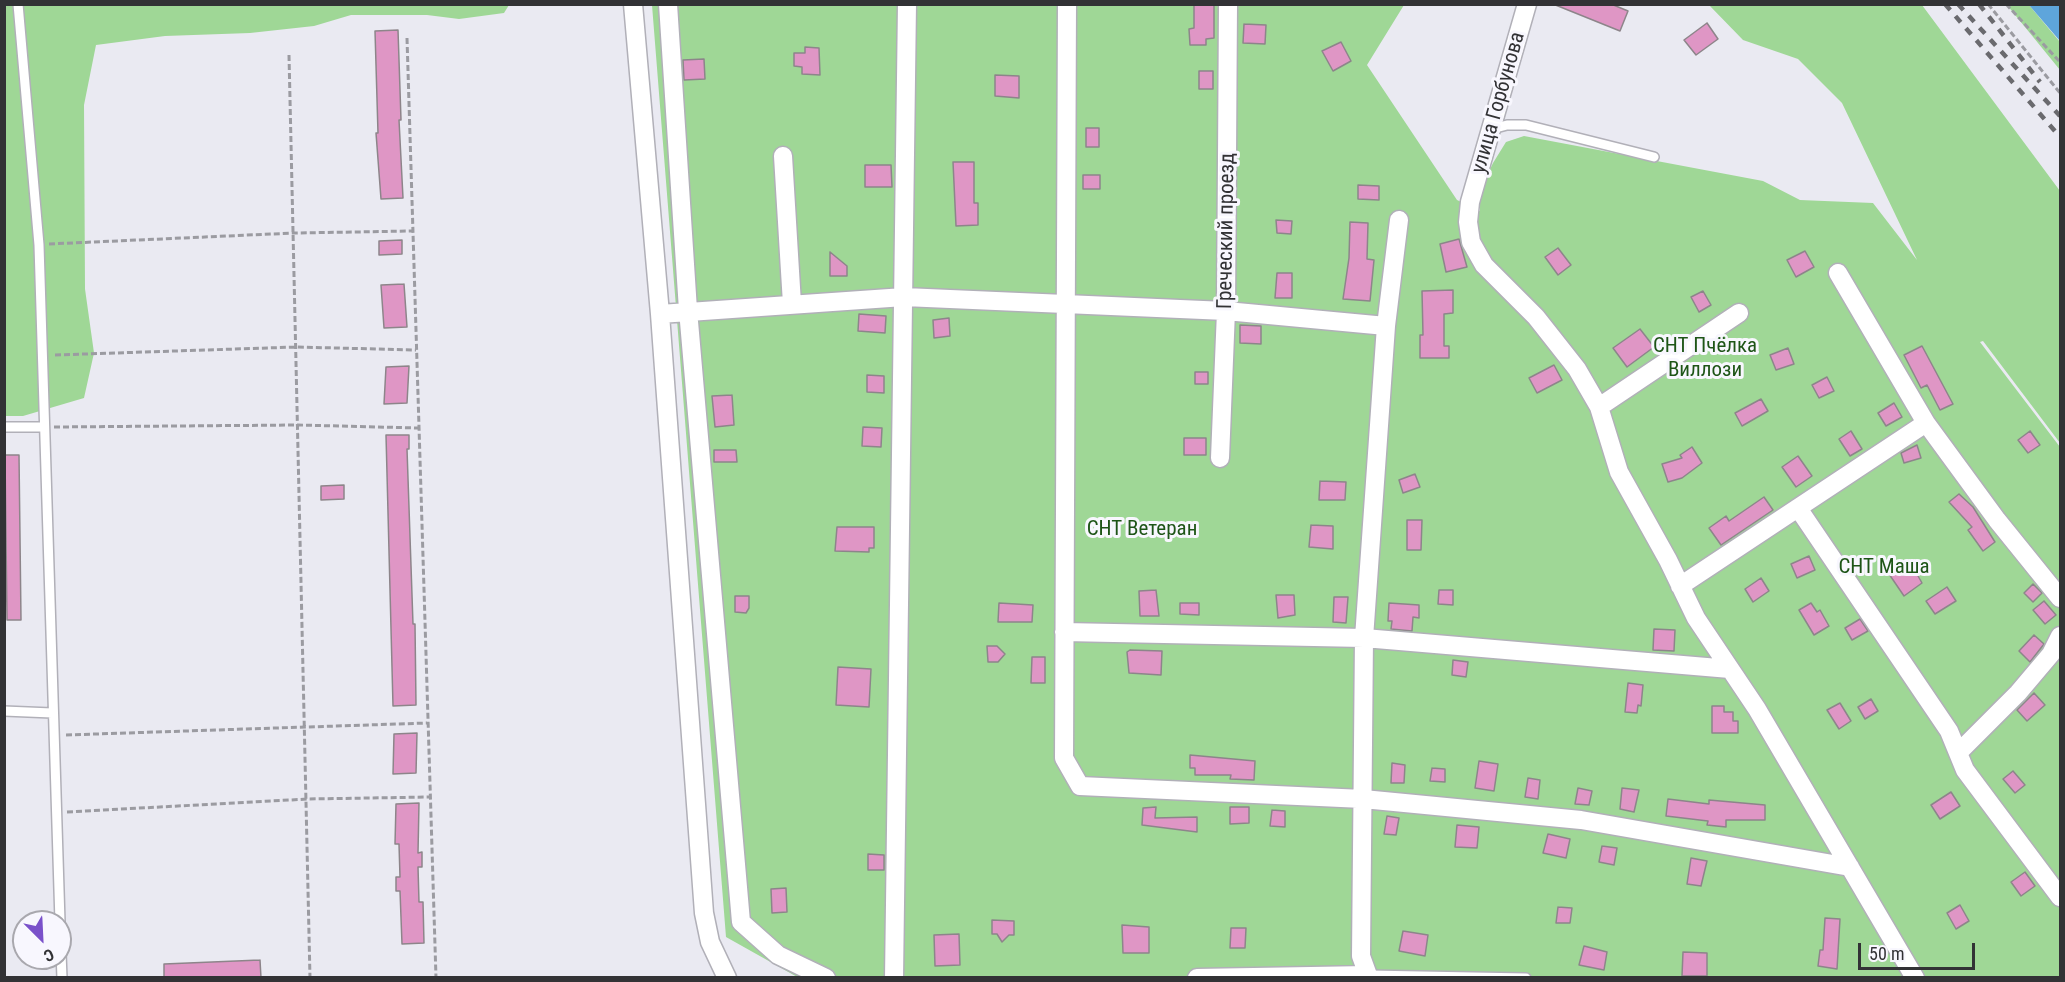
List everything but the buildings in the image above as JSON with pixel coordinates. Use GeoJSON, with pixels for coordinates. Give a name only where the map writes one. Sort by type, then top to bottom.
{"type":"FeatureCollection","features":[{"type":"Feature","properties":{"kind":"street"},"geometry":{"type":"LineString","coordinates":[[633,4],[660,314],[704,913],[710,942],[727,978]]}},
{"type":"Feature","properties":{"kind":"street"},"geometry":{"type":"LineString","coordinates":[[668,4],[688,310],[741,922],[778,955],[826,978]]}},
{"type":"Feature","properties":{"kind":"street"},"geometry":{"type":"LineString","coordinates":[[894,978],[907,4]]}},
{"type":"Feature","properties":{"kind":"street"},"geometry":{"type":"LineString","coordinates":[[1067,4],[1064,758],[1080,786],[1363,799],[1581,820],[1850,867]]}},
{"type":"Feature","properties":{"kind":"street","name":"Греческий проезд"},"geometry":{"type":"LineString","coordinates":[[1220,458],[1226,311],[1228,4]]}},
{"type":"Feature","properties":{"kind":"street","name":"улица Горбунова"},"geometry":{"type":"LineString","coordinates":[[1527,4],[1470,202],[1468,222],[1471,242],[1484,265],[1536,317],[1577,369],[1599,407],[1619,472],[1659,542],[1696,618],[1756,709],[1915,978]]}},
{"type":"Feature","properties":{"kind":"street"},"geometry":{"type":"LineString","coordinates":[[783,156],[792,304]]}},
{"type":"Feature","properties":{"kind":"street"},"geometry":{"type":"LineString","coordinates":[[1197,978],[1369,976],[1361,956],[1364,638],[1386,326],[1399,220]]}},
{"type":"Feature","properties":{"kind":"street"},"geometry":{"type":"LineString","coordinates":[[1838,273],[1926,423],[1997,520],[2061,598]]}},
{"type":"Feature","properties":{"kind":"street"},"geometry":{"type":"LineString","coordinates":[[660,314],[688,310],[904,297],[1226,311],[1386,326]]}},
{"type":"Feature","properties":{"kind":"street"},"geometry":{"type":"LineString","coordinates":[[1599,407],[1739,313]]}},
{"type":"Feature","properties":{"kind":"street"},"geometry":{"type":"LineString","coordinates":[[1680,586],[1926,423]]}},
{"type":"Feature","properties":{"kind":"street"},"geometry":{"type":"LineString","coordinates":[[1798,508],[1949,730],[1965,770],[2061,897]]}},
{"type":"Feature","properties":{"kind":"street"},"geometry":{"type":"LineString","coordinates":[[1064,632],[1364,638],[1730,669]]}},
{"type":"Feature","properties":{"kind":"street"},"geometry":{"type":"LineString","coordinates":[[1959,752],[2018,693],[2051,654],[2061,636]]}},
{"type":"Feature","properties":{"kind":"lane"},"geometry":{"type":"LineString","coordinates":[[18,4],[39,245],[42,428],[60,910]]}},
{"type":"Feature","properties":{"kind":"lane"},"geometry":{"type":"LineString","coordinates":[[1492,129],[1507,124],[1526,125],[1654,157]]}},
{"type":"Feature","properties":{"kind":"lane"},"geometry":{"type":"LineString","coordinates":[[4,427],[42,428]]}},
{"type":"Feature","properties":{"kind":"lane"},"geometry":{"type":"LineString","coordinates":[[4,711],[52,713]]}},
{"type":"Feature","properties":{"kind":"lane"},"geometry":{"type":"LineString","coordinates":[[1369,976],[1526,978]]}},
{"type":"Feature","properties":{"kind":"path"},"geometry":{"type":"LineString","coordinates":[[1988,4],[2061,93]]}},
{"type":"Feature","properties":{"kind":"path"},"geometry":{"type":"LineString","coordinates":[[2006,4],[2061,62]]}},
{"type":"Feature","properties":{"kind":"path"},"geometry":{"type":"LineString","coordinates":[[407,38],[436,978]]}},
{"type":"Feature","properties":{"kind":"path"},"geometry":{"type":"LineString","coordinates":[[289,55],[308,799],[310,978]]}},
{"type":"Feature","properties":{"kind":"path"},"geometry":{"type":"LineString","coordinates":[[39,245],[294,233],[413,231]]}},
{"type":"Feature","properties":{"kind":"path"},"geometry":{"type":"LineString","coordinates":[[41,355],[296,347],[416,350]]}},
{"type":"Feature","properties":{"kind":"path"},"geometry":{"type":"LineString","coordinates":[[42,428],[298,425],[418,429]]}},
{"type":"Feature","properties":{"kind":"path"},"geometry":{"type":"LineString","coordinates":[[53,736],[427,723]]}},
{"type":"Feature","properties":{"kind":"path"},"geometry":{"type":"LineString","coordinates":[[56,813],[308,799],[430,797]]}},
{"type":"Feature","properties":{"kind":"green space"},"geometry":{"type":"Polygon","coordinates":[[[5,5],[509,5],[504,13],[459,19],[427,15],[351,15],[314,26],[250,33],[165,36],[96,45],[84,105],[85,289],[94,353],[84,398],[23,416],[5,416],[5,5]]]}},
{"type":"Feature","properties":{"kind":"green space","name":"СНТ Ветеран"},"geometry":{"type":"Polygon","coordinates":[[[652,5],[1404,5],[1367,65],[1457,200],[1480,211],[1480,190],[1493,163],[1506,142],[1524,136],[1763,181],[1800,200],[1873,203],[1917,260],[1842,103],[1798,59],[1743,40],[1709,5],[1922,5],[2060,191],[2060,443],[1983,341],[1980,342],[2060,447],[2060,977],[799,978],[726,937],[652,5]]]}},
{"type":"Feature","properties":{"kind":"green space"},"geometry":{"type":"Polygon","coordinates":[[[2007,5],[2029,5],[2060,42],[2060,70],[2007,5]]]}},
{"type":"Feature","properties":{"kind":"water"},"geometry":{"type":"Polygon","coordinates":[[[2029,5],[2060,5],[2060,41],[2029,5]]]}},
{"type":"Feature","properties":{"kind":"railway"},"geometry":{"type":"LineString","coordinates":[[1945,4],[2060,137]]}},
{"type":"Feature","properties":{"kind":"railway"},"geometry":{"type":"LineString","coordinates":[[1958,4],[2060,116]]}},
{"type":"Feature","properties":{"kind":"railway"},"geometry":{"type":"LineString","coordinates":[[1979,4],[2040,82]]}},
{"type":"Feature","properties":{"kind":"park label","name":"СНТ Пчёлка Виллози"},"geometry":{"type":"Point","coordinates":[1705,359]}},
{"type":"Feature","properties":{"kind":"park label","name":"СНТ Маша"},"geometry":{"type":"Point","coordinates":[1884,568]}}]}
